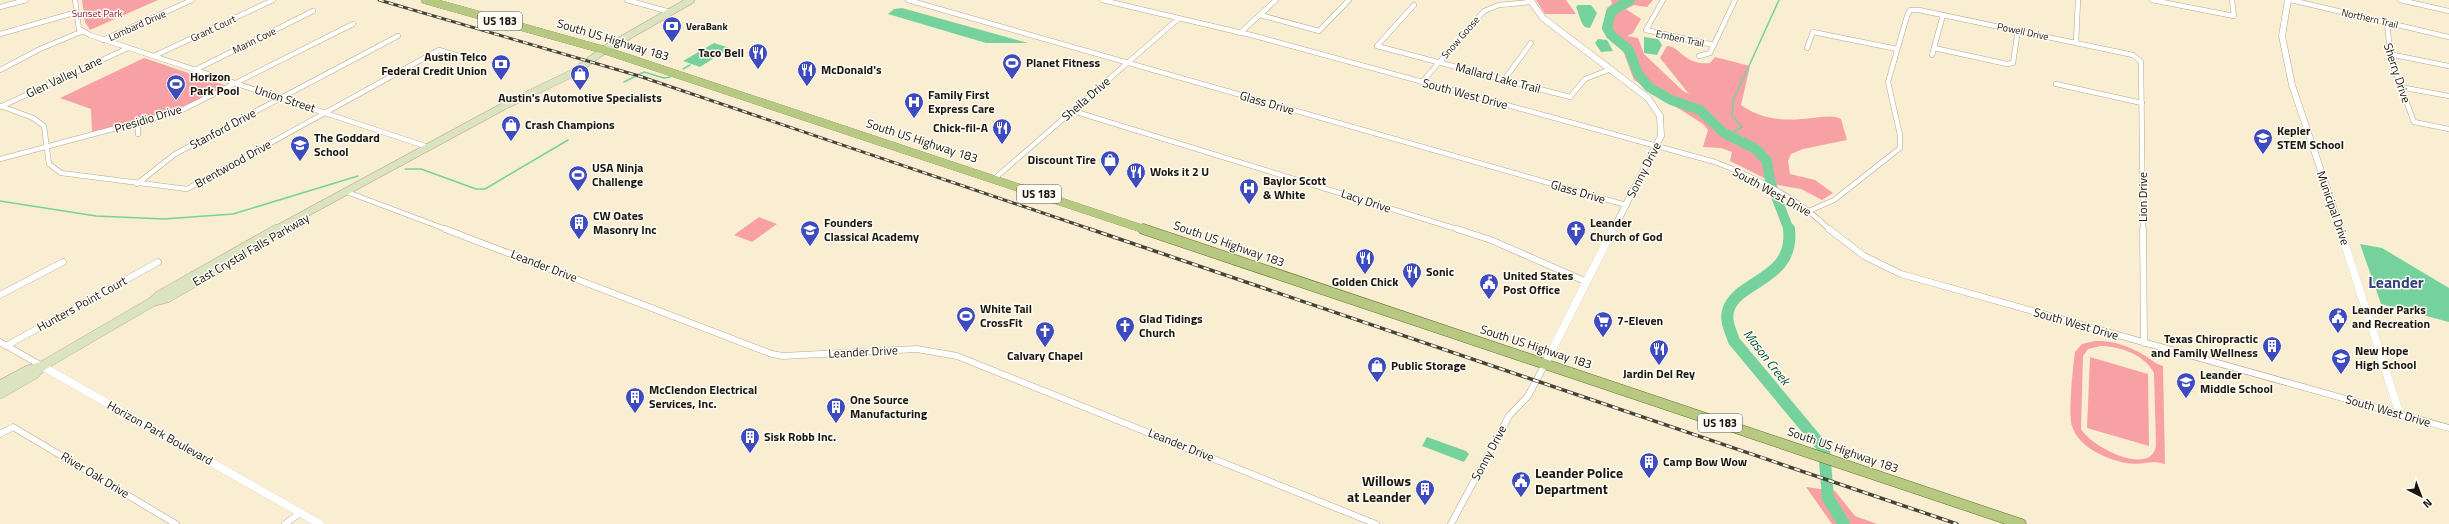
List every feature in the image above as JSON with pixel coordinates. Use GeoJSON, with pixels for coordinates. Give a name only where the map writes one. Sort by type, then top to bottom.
{"type":"FeatureCollection","features":[{"type":"Feature","properties":{"kind":"main road","name":"South US Highway 183"},"geometry":{"type":"LineString","coordinates":[[424,0],[604,50],[994,179],[2021,524]]}},
{"type":"Feature","properties":{"kind":"main road","name":"East Crystal Falls Parkway"},"geometry":{"type":"LineString","coordinates":[[0,386],[28,370],[42,366],[152,302],[167,298],[340,200],[347,192],[504,106],[514,98],[604,50],[691,0]]}},
{"type":"Feature","properties":{"kind":"main road","name":"East Crystal Falls Parkway"},"geometry":{"type":"LineString","coordinates":[[0,394],[35,374],[42,366]]}},
{"type":"Feature","properties":{"kind":"street"},"geometry":{"type":"LineString","coordinates":[[0,7],[26,0]]}},
{"type":"Feature","properties":{"kind":"street"},"geometry":{"type":"LineString","coordinates":[[0,70],[40,49],[83,31],[77,24],[75,0]]}},
{"type":"Feature","properties":{"kind":"street","name":"Lombard Drive"},"geometry":{"type":"LineString","coordinates":[[103,40],[192,0]]}},
{"type":"Feature","properties":{"kind":"street","name":"Grant Court"},"geometry":{"type":"LineString","coordinates":[[154,56],[273,0]]}},
{"type":"Feature","properties":{"kind":"street"},"geometry":{"type":"LineString","coordinates":[[627,0],[670,12]]}},
{"type":"Feature","properties":{"kind":"street","name":"Glass Drive"},"geometry":{"type":"LineString","coordinates":[[908,0],[1626,205]]}},
{"type":"Feature","properties":{"kind":"street","name":"South West Drive"},"geometry":{"type":"LineString","coordinates":[[1102,0],[1240,33],[1715,162],[1748,176],[1809,211],[1853,249],[1888,269],[1926,282],[2449,428]]}},
{"type":"Feature","properties":{"kind":"street"},"geometry":{"type":"LineString","coordinates":[[1240,33],[1276,0]]}},
{"type":"Feature","properties":{"kind":"street"},"geometry":{"type":"LineString","coordinates":[[1260,15],[1319,31],[1349,0]]}},
{"type":"Feature","properties":{"kind":"street","name":"Emben Trail"},"geometry":{"type":"LineString","coordinates":[[1663,0],[1646,30],[1714,45]]}},
{"type":"Feature","properties":{"kind":"street"},"geometry":{"type":"LineString","coordinates":[[1699,56],[1710,53],[1735,0]]}},
{"type":"Feature","properties":{"kind":"street"},"geometry":{"type":"LineString","coordinates":[[2076,42],[2078,0]]}},
{"type":"Feature","properties":{"kind":"street"},"geometry":{"type":"LineString","coordinates":[[2152,0],[2234,16],[2232,0]]}},
{"type":"Feature","properties":{"kind":"street","name":"Municipal Drive"},"geometry":{"type":"LineString","coordinates":[[2288,0],[2282,36],[2292,85],[2371,321],[2400,415]]}},
{"type":"Feature","properties":{"kind":"street","name":"Northern Trail"},"geometry":{"type":"LineString","coordinates":[[2292,0],[2449,36]]}},
{"type":"Feature","properties":{"kind":"street"},"geometry":{"type":"LineString","coordinates":[[2400,0],[2449,11]]}},
{"type":"Feature","properties":{"kind":"street","name":"Snow Goose"},"geometry":{"type":"LineString","coordinates":[[1422,82],[1484,11],[1499,5],[1530,1]]}},
{"type":"Feature","properties":{"kind":"street","name":"Sonny Drive"},"geometry":{"type":"LineString","coordinates":[[1451,524],[1509,416],[1528,396],[1656,146],[1663,127],[1660,114],[1648,98],[1543,18],[1530,1]]}},
{"type":"Feature","properties":{"kind":"street","name":"Mallard Lake Trail"},"geometry":{"type":"LineString","coordinates":[[1414,5],[1377,46],[1570,97],[1585,79],[1611,69]]}},
{"type":"Feature","properties":{"kind":"street","name":"Powell Drive"},"geometry":{"type":"LineString","coordinates":[[1897,49],[1909,12],[1913,10],[2018,30],[2133,55]]}},
{"type":"Feature","properties":{"kind":"street","name":"Marin Cove"},"geometry":{"type":"LineString","coordinates":[[195,70],[313,11]]}},
{"type":"Feature","properties":{"kind":"street"},"geometry":{"type":"LineString","coordinates":[[0,34],[77,12]]}},
{"type":"Feature","properties":{"kind":"street"},"geometry":{"type":"LineString","coordinates":[[1932,55],[1943,15]]}},
{"type":"Feature","properties":{"kind":"street","name":"Sheila Drive"},"geometry":{"type":"LineString","coordinates":[[994,179],[1178,19]]}},
{"type":"Feature","properties":{"kind":"street","name":"Sherry Drive"},"geometry":{"type":"LineString","coordinates":[[2388,23],[2386,40],[2389,54],[2414,122],[2449,129]]}},
{"type":"Feature","properties":{"kind":"street","name":"Presidio Drive"},"geometry":{"type":"LineString","coordinates":[[0,159],[138,124],[193,105],[353,24]]}},
{"type":"Feature","properties":{"kind":"street"},"geometry":{"type":"LineString","coordinates":[[1934,48],[2007,64],[2012,63],[2018,30]]}},
{"type":"Feature","properties":{"kind":"street","name":"Union Street"},"geometry":{"type":"LineString","coordinates":[[83,31],[103,40],[326,112],[428,147]]}},
{"type":"Feature","properties":{"kind":"street"},"geometry":{"type":"LineString","coordinates":[[1807,48],[1813,32],[1897,49],[1887,86],[1902,139],[1900,148],[1834,200],[1809,211]]}},
{"type":"Feature","properties":{"kind":"street","name":"Stanford Drive"},"geometry":{"type":"LineString","coordinates":[[137,184],[175,154],[398,36]]}},
{"type":"Feature","properties":{"kind":"street"},"geometry":{"type":"LineString","coordinates":[[1504,80],[1531,43]]}},
{"type":"Feature","properties":{"kind":"street","name":"Glen Valley Lane"},"geometry":{"type":"LineString","coordinates":[[0,107],[128,48]]}},
{"type":"Feature","properties":{"kind":"street","name":"Brentwood Drive"},"geometry":{"type":"LineString","coordinates":[[0,107],[41,122],[46,131],[47,160],[49,166],[62,174],[187,189],[440,50],[469,59]]}},
{"type":"Feature","properties":{"kind":"street"},"geometry":{"type":"LineString","coordinates":[[2389,54],[2449,66]]}},
{"type":"Feature","properties":{"kind":"street","name":"Lion Drive"},"geometry":{"type":"LineString","coordinates":[[2133,55],[2141,62],[2144,343]]}},
{"type":"Feature","properties":{"kind":"street"},"geometry":{"type":"LineString","coordinates":[[2056,84],[2142,103]]}},
{"type":"Feature","properties":{"kind":"street"},"geometry":{"type":"LineString","coordinates":[[2400,87],[2449,96]]}},
{"type":"Feature","properties":{"kind":"street","name":"Lacy Drive"},"geometry":{"type":"LineString","coordinates":[[1073,111],[1491,240],[1586,282]]}},
{"type":"Feature","properties":{"kind":"street"},"geometry":{"type":"LineString","coordinates":[[138,124],[138,134]]}},
{"type":"Feature","properties":{"kind":"street","name":"Leander Drive"},"geometry":{"type":"LineString","coordinates":[[347,192],[772,354],[783,356],[917,349],[957,356],[1376,524]]}},
{"type":"Feature","properties":{"kind":"street"},"geometry":{"type":"LineString","coordinates":[[0,295],[63,262]]}},
{"type":"Feature","properties":{"kind":"street","name":"Hunters Point Court"},"geometry":{"type":"LineString","coordinates":[[3,344],[158,262]]}},
{"type":"Feature","properties":{"kind":"street","name":"Horizon Park Boulevard"},"geometry":{"type":"LineString","coordinates":[[3,344],[320,524]]}},
{"type":"Feature","properties":{"kind":"street","name":"River Oak Drive"},"geometry":{"type":"LineString","coordinates":[[0,434],[13,427],[176,524]]}},
{"type":"Feature","properties":{"kind":"street"},"geometry":{"type":"LineString","coordinates":[[285,524],[300,513]]}},
{"type":"Feature","properties":{"kind":"green space","name":"Sunset Park"},"geometry":{"type":"Polygon","coordinates":[[[82,0],[158,0],[90,30],[85,22],[82,0]]]}},
{"type":"Feature","properties":{"kind":"green space"},"geometry":{"type":"Polygon","coordinates":[[[1536,0],[1566,0],[1576,14],[1545,14],[1536,0]]]}},
{"type":"Feature","properties":{"kind":"green space"},"geometry":{"type":"Polygon","coordinates":[[[1611,0],[1653,0],[1647,7],[1634,5],[1626,9],[1641,19],[1633,33],[1627,36],[1638,38],[1644,54],[1683,91],[1689,94],[1660,58],[1667,46],[1675,49],[1688,59],[1701,63],[1710,63],[1715,57],[1750,66],[1741,105],[1758,114],[1776,119],[1834,117],[1841,119],[1847,140],[1803,149],[1791,154],[1788,161],[1790,174],[1815,180],[1833,193],[1822,200],[1801,189],[1778,185],[1730,161],[1732,152],[1721,148],[1703,147],[1708,130],[1703,124],[1634,80],[1624,53],[1603,27],[1607,8],[1612,4],[1611,0]]]}},
{"type":"Feature","properties":{"kind":"green space"},"geometry":{"type":"Polygon","coordinates":[[[144,58],[227,86],[172,112],[92,134],[91,109],[60,98],[144,58]]]}},
{"type":"Feature","properties":{"kind":"green space"},"geometry":{"type":"Polygon","coordinates":[[[759,217],[777,224],[752,242],[734,235],[759,217]]]}},
{"type":"Feature","properties":{"kind":"green space"},"geometry":{"type":"Polygon","coordinates":[[[2101,341],[2120,344],[2163,366],[2165,464],[2155,462],[2131,464],[2118,461],[2102,455],[2086,446],[2075,433],[2072,426],[2070,411],[2071,389],[2075,352],[2082,344],[2101,341]],[[2108,346],[2088,349],[2083,356],[2081,429],[2096,444],[2108,451],[2133,459],[2144,459],[2152,455],[2156,445],[2154,373],[2145,361],[2124,350],[2108,346]]]}},
{"type":"Feature","properties":{"kind":"green space"},"geometry":{"type":"Polygon","coordinates":[[[2090,357],[2148,374],[2149,446],[2087,428],[2090,357]]]}},
{"type":"Feature","properties":{"kind":"green space"},"geometry":{"type":"Polygon","coordinates":[[[1806,487],[1835,491],[1855,516],[1877,524],[1832,524],[1806,487]]]}},
{"type":"Feature","properties":{"kind":"shaded area"},"geometry":{"type":"Polygon","coordinates":[[[1578,5],[1591,5],[1597,13],[1590,28],[1585,27],[1582,23],[1576,7],[1578,5]]]}},
{"type":"Feature","properties":{"kind":"shaded area"},"geometry":{"type":"Polygon","coordinates":[[[902,8],[1028,43],[986,43],[888,14],[894,9],[902,8]]]}},
{"type":"Feature","properties":{"kind":"shaded area"},"geometry":{"type":"Polygon","coordinates":[[[1644,37],[1658,39],[1662,45],[1657,55],[1644,53],[1644,37]]]}},
{"type":"Feature","properties":{"kind":"shaded area"},"geometry":{"type":"Polygon","coordinates":[[[1598,39],[1607,40],[1613,51],[1601,52],[1595,43],[1598,39]]]}},
{"type":"Feature","properties":{"kind":"shaded area"},"geometry":{"type":"Polygon","coordinates":[[[714,43],[730,48],[700,67],[683,61],[714,43]]]}},
{"type":"Feature","properties":{"kind":"shaded area"},"geometry":{"type":"Polygon","coordinates":[[[2360,244],[2382,248],[2449,288],[2449,322],[2381,304],[2360,244]]]}},
{"type":"Feature","properties":{"kind":"shaded area"},"geometry":{"type":"Polygon","coordinates":[[[1427,437],[1466,451],[1469,454],[1464,462],[1422,446],[1427,437]]]}},
{"type":"Feature","properties":{"kind":"waterway","name":"Mason Creek"},"geometry":{"type":"LineString","coordinates":[[1630,0],[1611,12],[1607,28],[1611,35],[1629,50],[1638,74],[1649,87],[1671,100],[1700,110],[1724,133],[1756,149],[1767,161],[1770,181],[1789,230]]}},
{"type":"Feature","properties":{"kind":"waterway"},"geometry":{"type":"LineString","coordinates":[[1728,135],[1742,127],[1732,116],[1733,101],[1779,0]]}},
{"type":"Feature","properties":{"kind":"waterway"},"geometry":{"type":"LineString","coordinates":[[683,69],[690,65]]}},
{"type":"Feature","properties":{"kind":"waterway"},"geometry":{"type":"LineString","coordinates":[[624,82],[644,72],[664,78],[670,77]]}},
{"type":"Feature","properties":{"kind":"waterway"},"geometry":{"type":"LineString","coordinates":[[405,169],[421,169],[476,189],[485,189],[568,140]]}},
{"type":"Feature","properties":{"kind":"waterway"},"geometry":{"type":"LineString","coordinates":[[0,201],[96,216],[164,219],[233,214],[358,176]]}},
{"type":"Feature","properties":{"kind":"waterway","name":"Mason Creek"},"geometry":{"type":"LineString","coordinates":[[1789,230],[1788,246],[1783,259],[1774,270],[1742,292],[1733,301],[1727,315],[1728,323],[1734,341],[1824,449],[1828,498],[1844,524]]}},
{"type":"Feature","properties":{"kind":"railway"},"geometry":{"type":"LineString","coordinates":[[379,0],[639,76],[1093,230]]}},
{"type":"Feature","properties":{"kind":"railway"},"geometry":{"type":"LineString","coordinates":[[1090,229],[1957,524]]}},
{"type":"Feature","properties":{"kind":"place","name":"VeraBank"},"geometry":{"type":"Point","coordinates":[672,43]}},
{"type":"Feature","properties":{"kind":"place","name":"Taco Bell"},"geometry":{"type":"Point","coordinates":[758,70]}},
{"type":"Feature","properties":{"kind":"place","name":"Planet Fitness"},"geometry":{"type":"Point","coordinates":[1012,80]}},
{"type":"Feature","properties":{"kind":"place","name":"Austin Telco Federal Credit Union"},"geometry":{"type":"Point","coordinates":[501,81]}},
{"type":"Feature","properties":{"kind":"place","name":"McDonald's"},"geometry":{"type":"Point","coordinates":[807,87]}},
{"type":"Feature","properties":{"kind":"place","name":"Austin's Automotive Specialists"},"geometry":{"type":"Point","coordinates":[580,91]}},
{"type":"Feature","properties":{"kind":"place","name":"Horizon Park Pool"},"geometry":{"type":"Point","coordinates":[176,101]}},
{"type":"Feature","properties":{"kind":"place","name":"Family First Express Care"},"geometry":{"type":"Point","coordinates":[914,119]}},
{"type":"Feature","properties":{"kind":"place","name":"Crash Champions"},"geometry":{"type":"Point","coordinates":[511,142]}},
{"type":"Feature","properties":{"kind":"place","name":"Chick-fil-A"},"geometry":{"type":"Point","coordinates":[1002,145]}},
{"type":"Feature","properties":{"kind":"place","name":"Kepler STEM School"},"geometry":{"type":"Point","coordinates":[2263,155]}},
{"type":"Feature","properties":{"kind":"place","name":"The Goddard School"},"geometry":{"type":"Point","coordinates":[300,162]}},
{"type":"Feature","properties":{"kind":"place","name":"Discount Tire"},"geometry":{"type":"Point","coordinates":[1110,177]}},
{"type":"Feature","properties":{"kind":"place","name":"Woks it 2 U"},"geometry":{"type":"Point","coordinates":[1136,189]}},
{"type":"Feature","properties":{"kind":"place","name":"USA Ninja Challenge"},"geometry":{"type":"Point","coordinates":[578,192]}},
{"type":"Feature","properties":{"kind":"place","name":"Baylor Scott & White"},"geometry":{"type":"Point","coordinates":[1249,205]}},
{"type":"Feature","properties":{"kind":"place","name":"CW Oates Masonry Inc"},"geometry":{"type":"Point","coordinates":[579,240]}},
{"type":"Feature","properties":{"kind":"place","name":"Founders Classical Academy"},"geometry":{"type":"Point","coordinates":[810,247]}},
{"type":"Feature","properties":{"kind":"place","name":"Leander Church of God"},"geometry":{"type":"Point","coordinates":[1576,247]}},
{"type":"Feature","properties":{"kind":"place","name":"Golden Chick"},"geometry":{"type":"Point","coordinates":[1365,275]}},
{"type":"Feature","properties":{"kind":"place","name":"Sonic"},"geometry":{"type":"Point","coordinates":[1412,289]}},
{"type":"Feature","properties":{"kind":"place","name":"United States Post Office"},"geometry":{"type":"Point","coordinates":[1489,300]}},
{"type":"Feature","properties":{"kind":"place","name":"White Tail CrossFit"},"geometry":{"type":"Point","coordinates":[966,333]}},
{"type":"Feature","properties":{"kind":"place","name":"Leander Parks and Recreation"},"geometry":{"type":"Point","coordinates":[2338,334]}},
{"type":"Feature","properties":{"kind":"place","name":"7-Eleven"},"geometry":{"type":"Point","coordinates":[1603,338]}},
{"type":"Feature","properties":{"kind":"place","name":"Glad Tidings Church"},"geometry":{"type":"Point","coordinates":[1125,343]}},
{"type":"Feature","properties":{"kind":"place","name":"Calvary Chapel"},"geometry":{"type":"Point","coordinates":[1045,348]}},
{"type":"Feature","properties":{"kind":"place","name":"Texas Chiropractic and Family Wellness"},"geometry":{"type":"Point","coordinates":[2272,363]}},
{"type":"Feature","properties":{"kind":"place","name":"Jardin Del Rey"},"geometry":{"type":"Point","coordinates":[1659,366]}},
{"type":"Feature","properties":{"kind":"place","name":"New Hope High School"},"geometry":{"type":"Point","coordinates":[2341,375]}},
{"type":"Feature","properties":{"kind":"place","name":"Public Storage"},"geometry":{"type":"Point","coordinates":[1377,383]}},
{"type":"Feature","properties":{"kind":"place","name":"Leander Middle School"},"geometry":{"type":"Point","coordinates":[2186,399]}},
{"type":"Feature","properties":{"kind":"place","name":"McClendon Electrical Services, Inc."},"geometry":{"type":"Point","coordinates":[635,414]}},
{"type":"Feature","properties":{"kind":"place","name":"One Source Manufacturing"},"geometry":{"type":"Point","coordinates":[836,424]}},
{"type":"Feature","properties":{"kind":"place","name":"Sisk Robb Inc."},"geometry":{"type":"Point","coordinates":[750,454]}},
{"type":"Feature","properties":{"kind":"place","name":"Camp Bow Wow"},"geometry":{"type":"Point","coordinates":[1649,479]}},
{"type":"Feature","properties":{"kind":"place","name":"Leander Police Department"},"geometry":{"type":"Point","coordinates":[1521,498]}},
{"type":"Feature","properties":{"kind":"place","name":"Willows at Leander"},"geometry":{"type":"Point","coordinates":[1425,506]}},
{"type":"Feature","properties":{"kind":"district","name":"Leander"},"geometry":{"type":"Point","coordinates":[2396,282]}}]}
